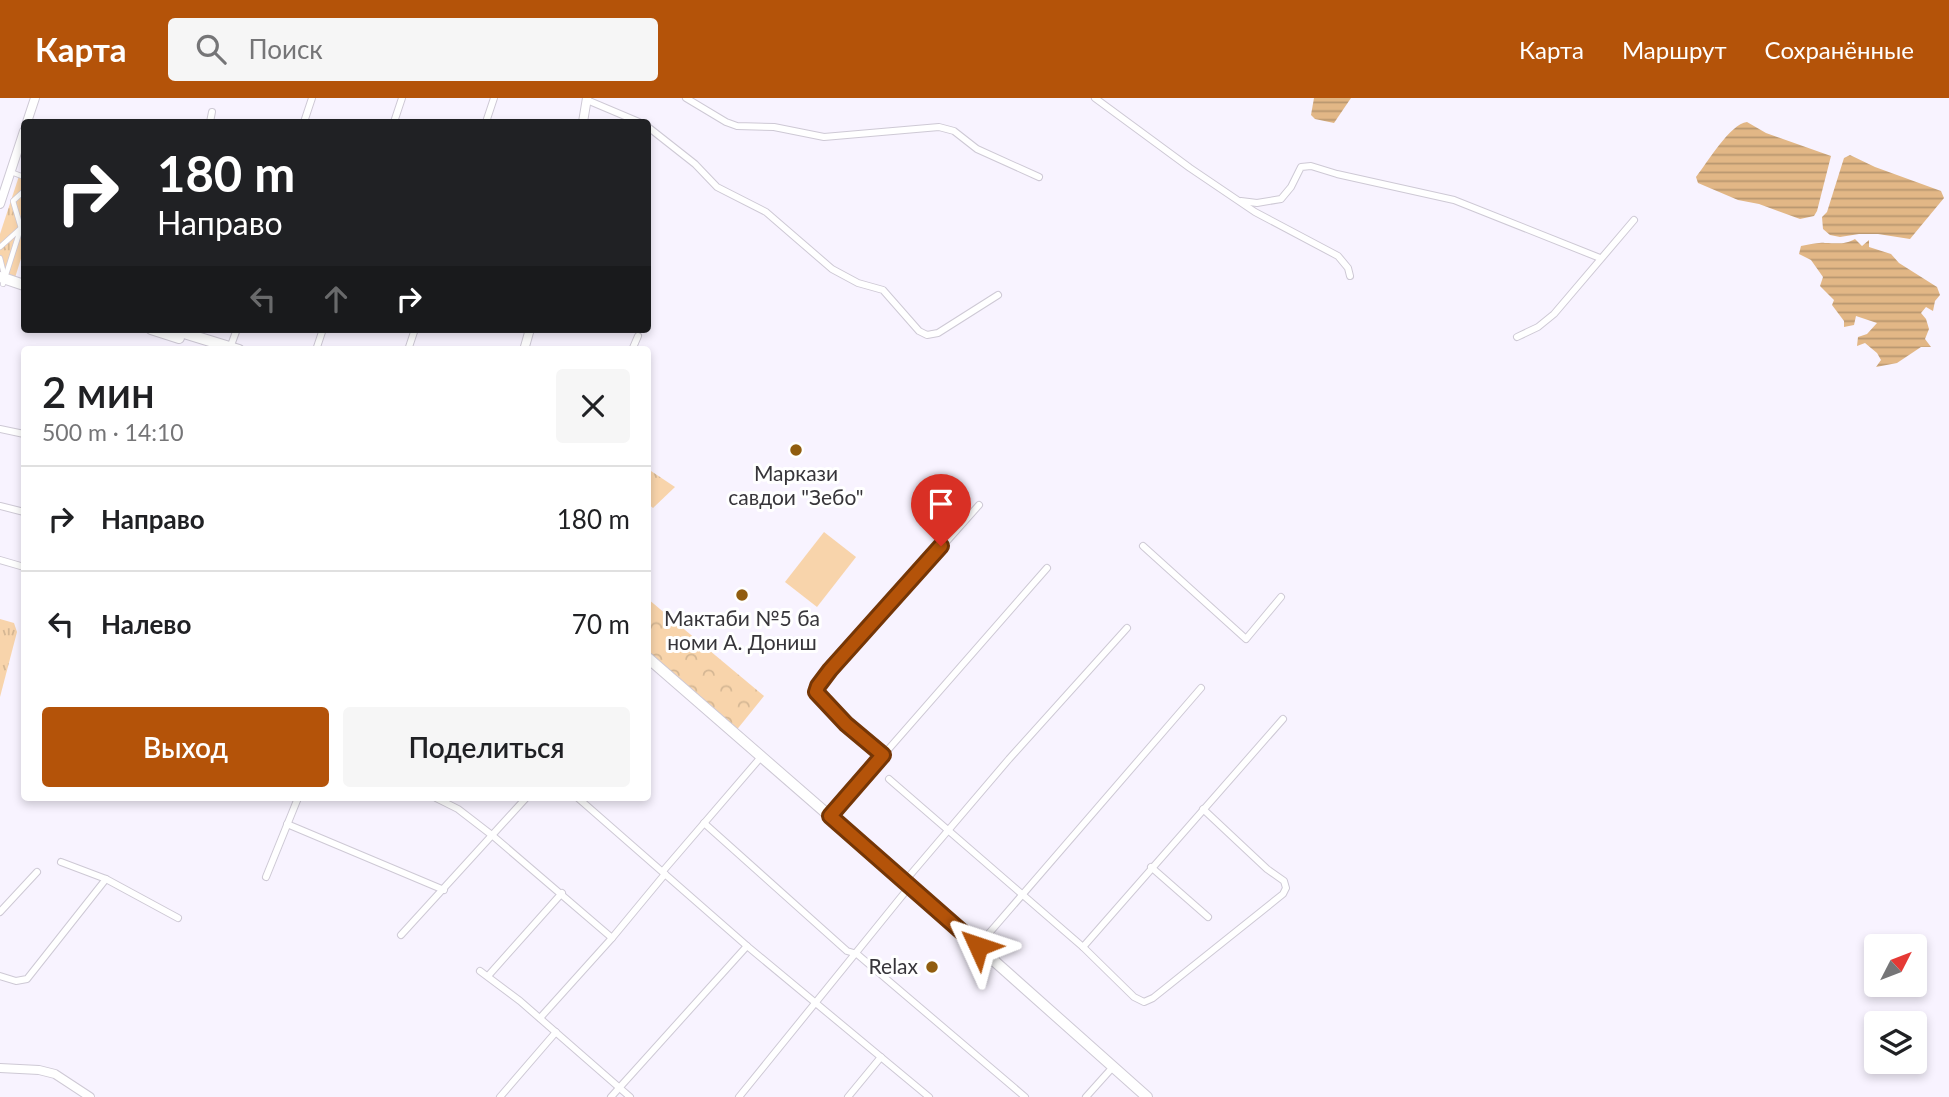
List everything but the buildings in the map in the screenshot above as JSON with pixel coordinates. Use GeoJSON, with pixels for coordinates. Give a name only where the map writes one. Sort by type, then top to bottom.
{"type":"FeatureCollection","features":[{"type":"Feature","properties":{"kind":"highway"},"geometry":{"type":"LineString","coordinates":[[2,280],[21,284]]}},
{"type":"Feature","properties":{"kind":"highway"},"geometry":{"type":"LineString","coordinates":[[2,280],[21,290]]}},
{"type":"Feature","properties":{"kind":"highway"},"geometry":{"type":"LineString","coordinates":[[165,333],[206,346]]}},
{"type":"Feature","properties":{"kind":"highway"},"geometry":{"type":"LineString","coordinates":[[183,333],[224,346]]}},
{"type":"Feature","properties":{"kind":"highway"},"geometry":{"type":"LineString","coordinates":[[651,661],[908,883],[1147,1097]]}},
{"type":"Feature","properties":{"kind":"street"},"geometry":{"type":"LineString","coordinates":[[28,119],[36,98]]}},
{"type":"Feature","properties":{"kind":"street"},"geometry":{"type":"LineString","coordinates":[[305,119],[312,98]]}},
{"type":"Feature","properties":{"kind":"street"},"geometry":{"type":"LineString","coordinates":[[395,119],[402,98]]}},
{"type":"Feature","properties":{"kind":"street"},"geometry":{"type":"LineString","coordinates":[[486,119],[494,98]]}},
{"type":"Feature","properties":{"kind":"street"},"geometry":{"type":"LineString","coordinates":[[687,98],[737,126],[774,127],[824,137],[939,127],[954,131],[977,149],[1039,177]]}},
{"type":"Feature","properties":{"kind":"street"},"geometry":{"type":"LineString","coordinates":[[1095,98],[1190,169],[1255,212],[1338,256],[1348,268],[1350,276]]}},
{"type":"Feature","properties":{"kind":"street"},"geometry":{"type":"LineString","coordinates":[[584,119],[587,99],[632,119]]}},
{"type":"Feature","properties":{"kind":"street"},"geometry":{"type":"LineString","coordinates":[[211,119],[212,112]]}},
{"type":"Feature","properties":{"kind":"street"},"geometry":{"type":"LineString","coordinates":[[651,129],[695,164],[717,187],[766,212],[832,269],[858,284],[883,290],[919,331],[927,335],[938,333],[998,295]]}},
{"type":"Feature","properties":{"kind":"street"},"geometry":{"type":"LineString","coordinates":[[0,204],[21,140]]}},
{"type":"Feature","properties":{"kind":"street"},"geometry":{"type":"LineString","coordinates":[[1241,201],[1257,203],[1281,199],[1291,187],[1301,167],[1311,166],[1454,200],[1600,258]]}},
{"type":"Feature","properties":{"kind":"street"},"geometry":{"type":"LineString","coordinates":[[10,172],[21,176]]}},
{"type":"Feature","properties":{"kind":"street"},"geometry":{"type":"LineString","coordinates":[[2,280],[21,228],[13,201],[21,194]]}},
{"type":"Feature","properties":{"kind":"street"},"geometry":{"type":"LineString","coordinates":[[1517,337],[1538,327],[1554,314],[1634,220]]}},
{"type":"Feature","properties":{"kind":"street"},"geometry":{"type":"LineString","coordinates":[[0,247],[21,228]]}},
{"type":"Feature","properties":{"kind":"street"},"geometry":{"type":"LineString","coordinates":[[0,258],[2,280]]}},
{"type":"Feature","properties":{"kind":"street"},"geometry":{"type":"LineString","coordinates":[[634,346],[638,336]]}},
{"type":"Feature","properties":{"kind":"street"},"geometry":{"type":"LineString","coordinates":[[0,429],[21,434]]}},
{"type":"Feature","properties":{"kind":"street"},"geometry":{"type":"LineString","coordinates":[[883,755],[827,706],[816,692],[818,686],[979,505]]}},
{"type":"Feature","properties":{"kind":"street"},"geometry":{"type":"LineString","coordinates":[[0,506],[21,511]]}},
{"type":"Feature","properties":{"kind":"street"},"geometry":{"type":"LineString","coordinates":[[1143,547],[1246,639],[1282,597]]}},
{"type":"Feature","properties":{"kind":"street"},"geometry":{"type":"LineString","coordinates":[[0,559],[21,566]]}},
{"type":"Feature","properties":{"kind":"street"},"geometry":{"type":"LineString","coordinates":[[830,816],[1047,568]]}},
{"type":"Feature","properties":{"kind":"street"},"geometry":{"type":"LineString","coordinates":[[739,1097],[857,954],[948,830],[1127,628]]}},
{"type":"Feature","properties":{"kind":"street"},"geometry":{"type":"LineString","coordinates":[[978,946],[1201,688]]}},
{"type":"Feature","properties":{"kind":"street"},"geometry":{"type":"LineString","coordinates":[[1083,947],[1283,719]]}},
{"type":"Feature","properties":{"kind":"street"},"geometry":{"type":"LineString","coordinates":[[540,1018],[612,937],[761,757]]}},
{"type":"Feature","properties":{"kind":"street"},"geometry":{"type":"LineString","coordinates":[[889,779],[1143,1002],[1153,998],[1283,894],[1286,888],[1284,881],[1267,869],[1203,809]]}},
{"type":"Feature","properties":{"kind":"street"},"geometry":{"type":"LineString","coordinates":[[265,877],[297,801]]}},
{"type":"Feature","properties":{"kind":"street"},"geometry":{"type":"LineString","coordinates":[[442,801],[458,809],[493,836],[612,937]]}},
{"type":"Feature","properties":{"kind":"street"},"geometry":{"type":"LineString","coordinates":[[401,935],[523,801]]}},
{"type":"Feature","properties":{"kind":"street"},"geometry":{"type":"LineString","coordinates":[[581,801],[747,946],[929,1097]]}},
{"type":"Feature","properties":{"kind":"street"},"geometry":{"type":"LineString","coordinates":[[704,823],[847,951],[857,954],[1025,1097]]}},
{"type":"Feature","properties":{"kind":"street"},"geometry":{"type":"LineString","coordinates":[[287,824],[444,890]]}},
{"type":"Feature","properties":{"kind":"street"},"geometry":{"type":"LineString","coordinates":[[61,862],[106,879],[178,918]]}},
{"type":"Feature","properties":{"kind":"street"},"geometry":{"type":"LineString","coordinates":[[1151,867],[1208,917]]}},
{"type":"Feature","properties":{"kind":"street"},"geometry":{"type":"LineString","coordinates":[[0,912],[37,872]]}},
{"type":"Feature","properties":{"kind":"street"},"geometry":{"type":"LineString","coordinates":[[0,976],[22,981],[33,974],[106,879]]}},
{"type":"Feature","properties":{"kind":"street"},"geometry":{"type":"LineString","coordinates":[[488,976],[562,893]]}},
{"type":"Feature","properties":{"kind":"street"},"geometry":{"type":"LineString","coordinates":[[611,1097],[747,946]]}},
{"type":"Feature","properties":{"kind":"street"},"geometry":{"type":"LineString","coordinates":[[480,971],[540,1018],[631,1097]]}},
{"type":"Feature","properties":{"kind":"street"},"geometry":{"type":"LineString","coordinates":[[500,1097],[556,1032]]}},
{"type":"Feature","properties":{"kind":"street"},"geometry":{"type":"LineString","coordinates":[[848,1097],[881,1057]]}},
{"type":"Feature","properties":{"kind":"street"},"geometry":{"type":"LineString","coordinates":[[0,1068],[39,1070],[55,1074],[90,1097]]}},
{"type":"Feature","properties":{"kind":"street"},"geometry":{"type":"LineString","coordinates":[[1087,1097],[1112,1068]]}},
{"type":"Feature","properties":{"kind":"green space"},"geometry":{"type":"Polygon","coordinates":[[[21,176],[21,259],[14,281],[0,276],[0,234],[21,176]]]}},
{"type":"Feature","properties":{"kind":"green space"},"geometry":{"type":"Polygon","coordinates":[[[651,471],[675,487],[653,508],[651,506],[651,471]]]}},
{"type":"Feature","properties":{"kind":"green space"},"geometry":{"type":"Polygon","coordinates":[[[824,532],[856,557],[817,607],[785,582],[824,532]]]}},
{"type":"Feature","properties":{"kind":"green space"},"geometry":{"type":"Polygon","coordinates":[[[651,602],[764,696],[735,732],[651,657],[651,602]]]}},
{"type":"Feature","properties":{"kind":"green space"},"geometry":{"type":"Polygon","coordinates":[[[0,619],[14,623],[17,632],[0,697],[0,619]]]}},
{"type":"Feature","properties":{"kind":"shaded area"},"geometry":{"type":"Polygon","coordinates":[[[1314,98],[1351,98],[1334,123],[1315,119],[1311,115],[1314,98]]]}},
{"type":"Feature","properties":{"kind":"shaded area"},"geometry":{"type":"Polygon","coordinates":[[[1747,122],[1766,133],[1831,156],[1814,216],[1800,219],[1759,204],[1738,200],[1698,183],[1696,177],[1719,145],[1733,129],[1747,122]]]}},
{"type":"Feature","properties":{"kind":"shaded area"},"geometry":{"type":"Polygon","coordinates":[[[1850,155],[1941,191],[1944,198],[1910,239],[1878,234],[1840,237],[1830,235],[1823,229],[1822,217],[1827,212],[1844,158],[1850,155]]]}},
{"type":"Feature","properties":{"kind":"shaded area"},"geometry":{"type":"Polygon","coordinates":[[[1855,239],[1862,246],[1869,240],[1869,247],[1891,254],[1899,263],[1937,287],[1940,295],[1935,301],[1933,311],[1926,307],[1921,313],[1929,329],[1925,339],[1931,347],[1921,347],[1897,363],[1876,367],[1881,360],[1877,353],[1865,343],[1857,346],[1858,337],[1867,334],[1877,323],[1856,316],[1854,325],[1844,327],[1844,321],[1832,305],[1834,300],[1820,286],[1823,277],[1811,260],[1799,254],[1801,246],[1844,243],[1855,239]]]}},
{"type":"Feature","properties":{"kind":"place","name":"Маркази савдои \"Зебо\""},"geometry":{"type":"Point","coordinates":[796,450]}},
{"type":"Feature","properties":{"kind":"place","name":"Мактаби №5 ба номи А. Дониш"},"geometry":{"type":"Point","coordinates":[742,595]}},
{"type":"Feature","properties":{"kind":"place","name":"Relax"},"geometry":{"type":"Point","coordinates":[932,967]}},
{"type":"Feature","properties":{"kind":"route"},"geometry":{"type":"LineString","coordinates":[[941,546],[830,670],[816,692],[846,724],[883,755],[830,816],[978,946]]}}]}
